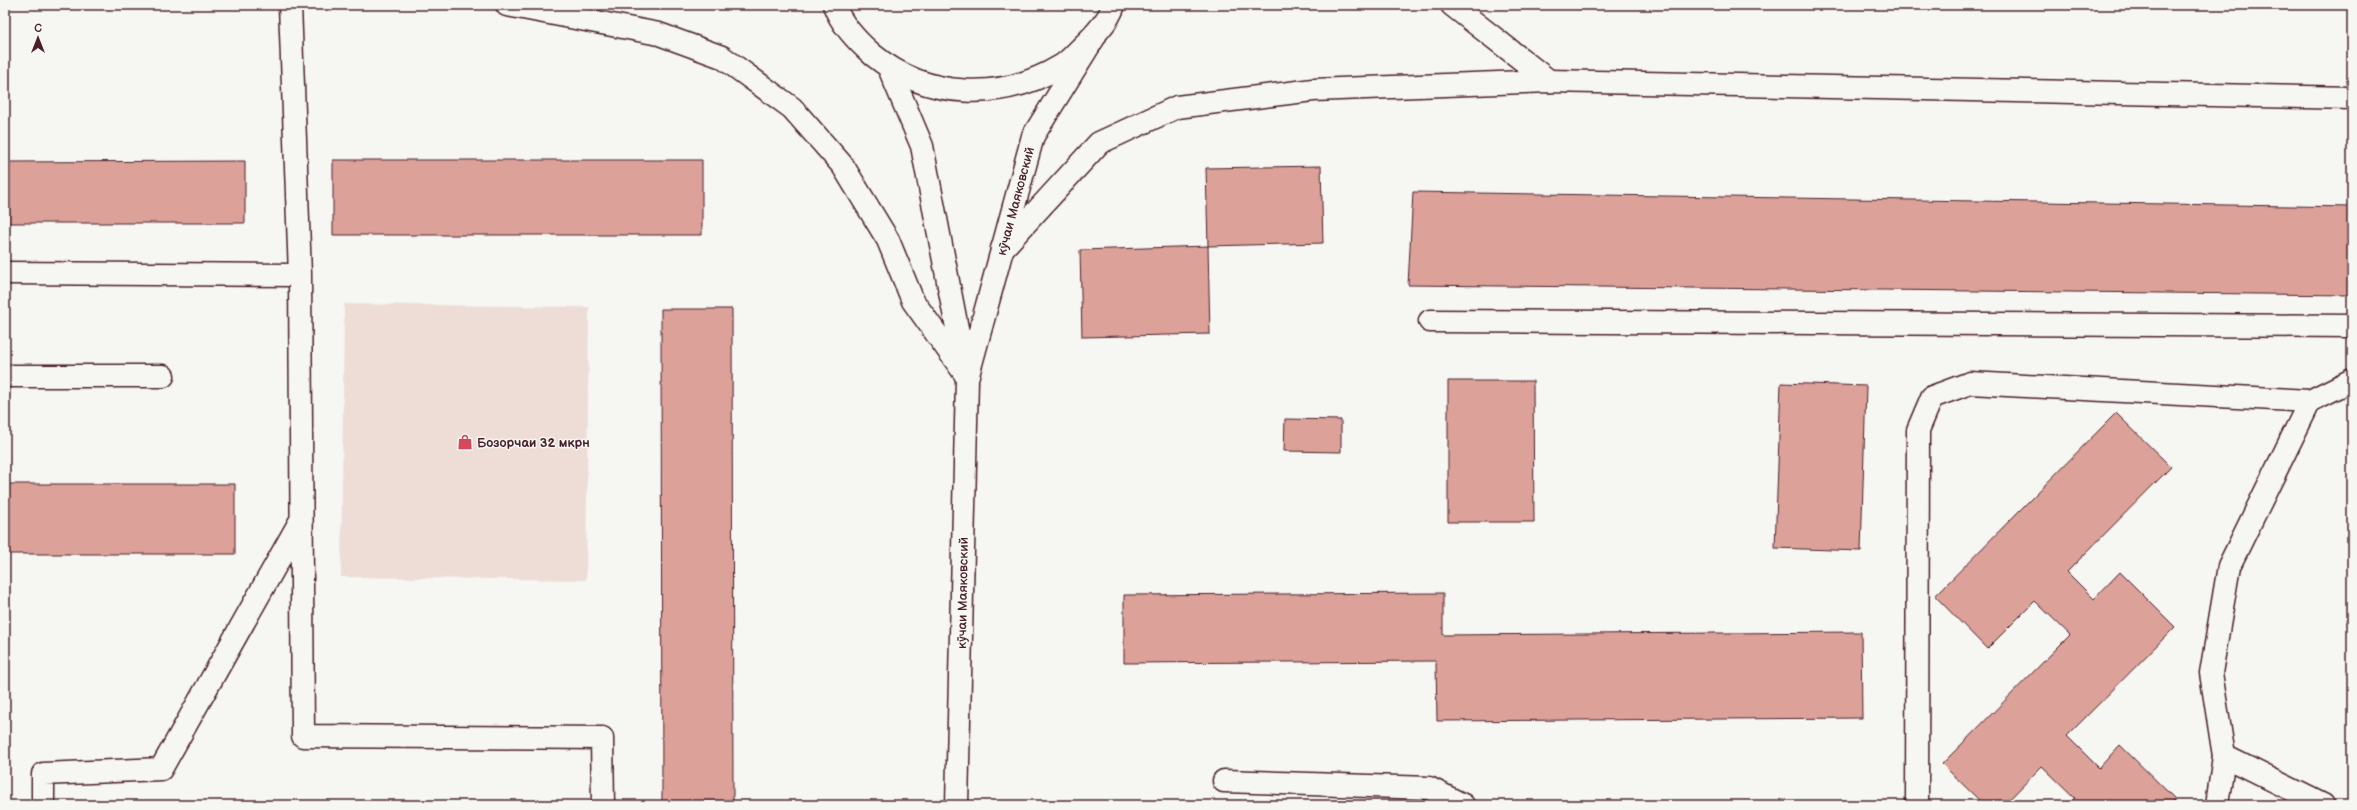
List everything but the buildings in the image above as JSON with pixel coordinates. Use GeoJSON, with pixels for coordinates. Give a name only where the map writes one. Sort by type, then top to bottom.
{"type":"FeatureCollection","features":[{"type":"Feature","properties":{"kind":"street"},"geometry":{"type":"LineString","coordinates":[[290,5],[300,275],[303,736],[602,738],[603,805]]}},
{"type":"Feature","properties":{"kind":"street"},"geometry":{"type":"LineString","coordinates":[[507,5],[659,34],[722,57],[792,108],[843,166],[888,240],[913,301],[967,377]]}},
{"type":"Feature","properties":{"kind":"street","name":"кӯчаи Маяковский"},"geometry":{"type":"LineString","coordinates":[[834,5],[859,42],[889,68],[930,86],[975,92],[1020,85],[1061,66],[1095,36]]}},
{"type":"Feature","properties":{"kind":"street","name":"кӯчаи Маяковский"},"geometry":{"type":"LineString","coordinates":[[967,377],[1033,136],[1114,5]]}},
{"type":"Feature","properties":{"kind":"street"},"geometry":{"type":"LineString","coordinates":[[1452,5],[1548,81]]}},
{"type":"Feature","properties":{"kind":"street","name":"кӯчаи Маяковский"},"geometry":{"type":"LineString","coordinates":[[889,68],[922,146],[967,377],[957,805]]}},
{"type":"Feature","properties":{"kind":"street"},"geometry":{"type":"LineString","coordinates":[[1002,249],[1099,143],[1177,107],[1313,90],[1548,81],[2352,98]]}},
{"type":"Feature","properties":{"kind":"street"},"geometry":{"type":"LineString","coordinates":[[5,273],[300,275]]}},
{"type":"Feature","properties":{"kind":"street"},"geometry":{"type":"LineString","coordinates":[[1430,321],[2352,326]]}},
{"type":"Feature","properties":{"kind":"street"},"geometry":{"type":"LineString","coordinates":[[5,376],[163,376]]}},
{"type":"Feature","properties":{"kind":"street"},"geometry":{"type":"LineString","coordinates":[[1917,805],[1918,430],[1932,397],[1970,383],[2310,401],[2352,380]]}},
{"type":"Feature","properties":{"kind":"street"},"geometry":{"type":"LineString","coordinates":[[2217,805],[2224,756],[2211,673],[2229,566],[2310,401]]}},
{"type":"Feature","properties":{"kind":"street"},"geometry":{"type":"LineString","coordinates":[[43,805],[43,774],[161,770],[302,519]]}},
{"type":"Feature","properties":{"kind":"street"},"geometry":{"type":"LineString","coordinates":[[2224,756],[2323,805]]}},
{"type":"Feature","properties":{"kind":"street"},"geometry":{"type":"LineString","coordinates":[[1224,781],[1429,788],[1463,805]]}},
{"type":"Feature","properties":{"kind":"shaded area","name":"Бозорчаи 32 мкрн"},"geometry":{"type":"Polygon","coordinates":[[[344,304],[589,307],[586,580],[341,577],[344,304]]]}},
{"type":"Feature","properties":{"kind":"place","name":"Бозорчаи 32 мкрн"},"geometry":{"type":"Point","coordinates":[465,442]}}]}
